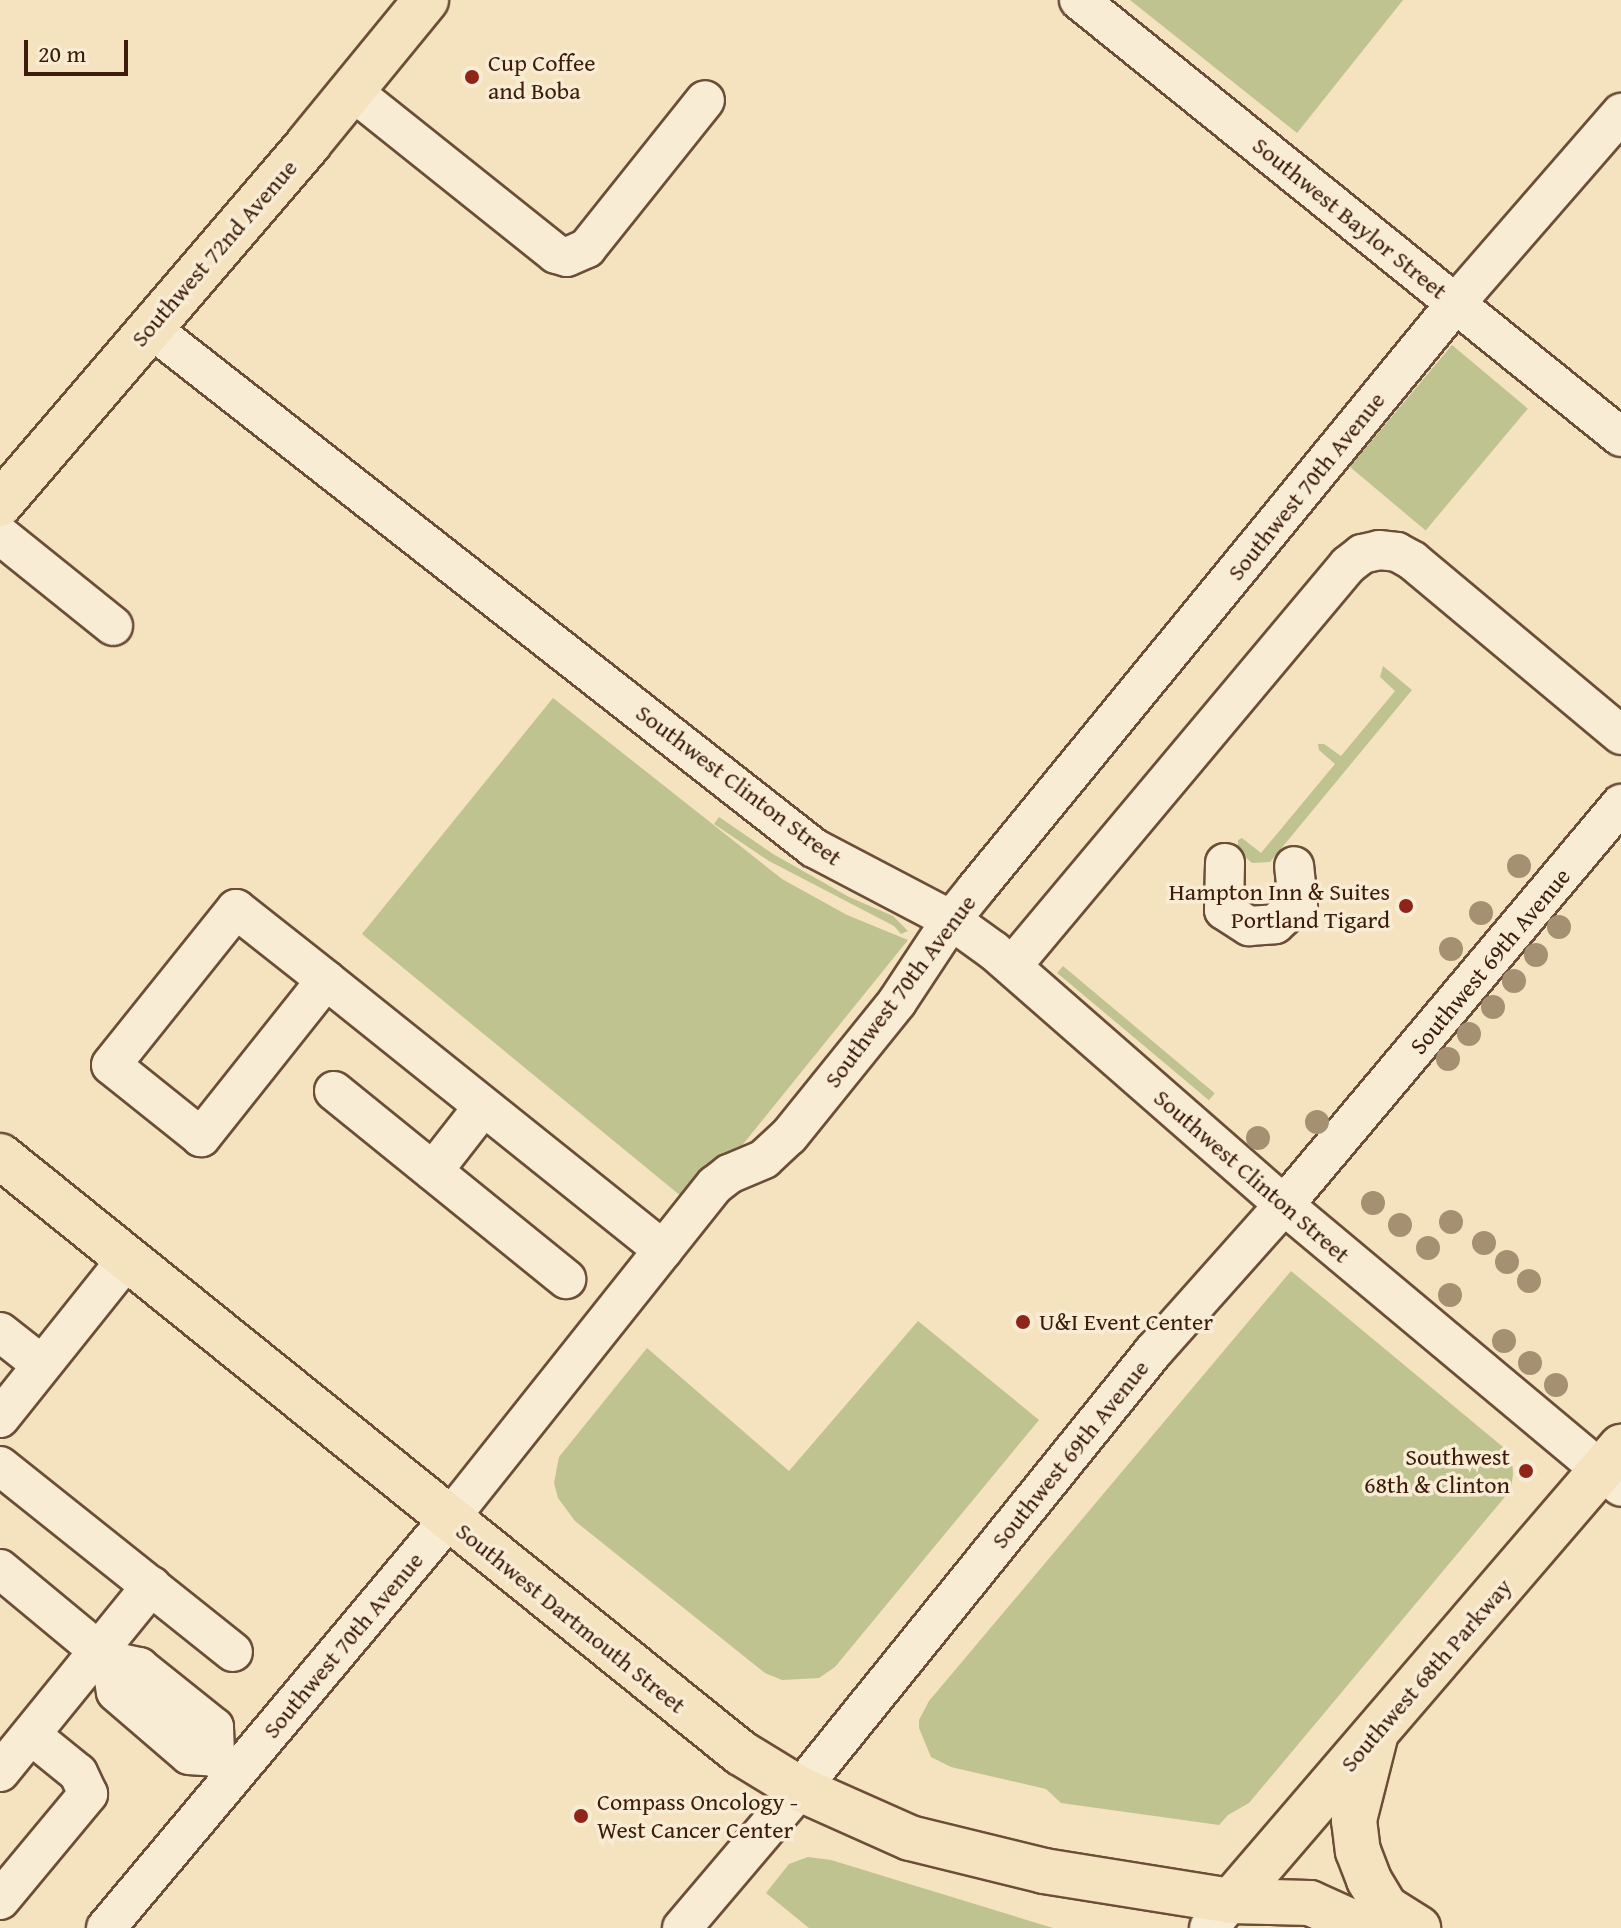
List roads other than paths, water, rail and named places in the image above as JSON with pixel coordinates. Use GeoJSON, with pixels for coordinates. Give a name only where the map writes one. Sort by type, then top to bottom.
{"type":"FeatureCollection","features":[{"type":"Feature","properties":{"kind":"main road","name":"Southwest 72nd Avenue"},"geometry":{"type":"LineString","coordinates":[[0,504],[426,0]]}},
{"type":"Feature","properties":{"kind":"main road","name":"Southwest Dartmouth Street"},"geometry":{"type":"LineString","coordinates":[[0,1156],[741,1753],[800,1789],[938,1848],[1220,1915]]}},
{"type":"Feature","properties":{"kind":"main road","name":"Southwest 68th Parkway"},"geometry":{"type":"LineString","coordinates":[[1220,1915],[1309,1808],[1614,1469]]}},
{"type":"Feature","properties":{"kind":"main road"},"geometry":{"type":"LineString","coordinates":[[1375,1737],[1354,1820],[1358,1851],[1369,1880],[1386,1908],[1418,1928]]}},
{"type":"Feature","properties":{"kind":"main road"},"geometry":{"type":"LineString","coordinates":[[1220,1915],[1310,1903],[1365,1928]]}},
{"type":"Feature","properties":{"kind":"main road"},"geometry":{"type":"LineString","coordinates":[[1220,1915],[1285,1928]]}},
{"type":"Feature","properties":{"kind":"street","name":"Southwest Baylor Street"},"geometry":{"type":"LineString","coordinates":[[1079,0],[1621,437]]}},
{"type":"Feature","properties":{"kind":"street"},"geometry":{"type":"LineString","coordinates":[[352,91],[556,254],[567,257],[577,256],[587,248],[705,100]]}},
{"type":"Feature","properties":{"kind":"street","name":"Southwest 70th Avenue"},"geometry":{"type":"LineString","coordinates":[[106,1928],[225,1765],[449,1519],[715,1185],[729,1174],[764,1159],[789,1136],[897,1002],[951,920],[1456,303],[1621,113]]}},
{"type":"Feature","properties":{"kind":"street","name":"Southwest Clinton Street"},"geometry":{"type":"LineString","coordinates":[[149,327],[814,848],[951,920],[1012,966],[1284,1205],[1614,1469]]}},
{"type":"Feature","properties":{"kind":"street"},"geometry":{"type":"LineString","coordinates":[[0,535],[113,626]]}},
{"type":"Feature","properties":{"kind":"street"},"geometry":{"type":"LineString","coordinates":[[1012,966],[1348,565],[1362,554],[1379,550],[1397,552],[1413,561],[1621,735]]}},
{"type":"Feature","properties":{"kind":"street","name":"Southwest 69th Avenue"},"geometry":{"type":"LineString","coordinates":[[682,1928],[800,1789],[1050,1476],[1284,1205],[1621,804]]}},
{"type":"Feature","properties":{"kind":"street"},"geometry":{"type":"LineString","coordinates":[[1225,863],[1224,910],[1249,926],[1275,924],[1298,903],[1294,866]]}},
{"type":"Feature","properties":{"kind":"street"},"geometry":{"type":"LineString","coordinates":[[326,980],[201,1137],[111,1065],[236,909],[326,980],[663,1250]]}},
{"type":"Feature","properties":{"kind":"street"},"geometry":{"type":"LineString","coordinates":[[334,1091],[566,1279]]}},
{"type":"Feature","properties":{"kind":"street"},"geometry":{"type":"LineString","coordinates":[[433,1171],[483,1107]]}},
{"type":"Feature","properties":{"kind":"street"},"geometry":{"type":"LineString","coordinates":[[0,1418],[127,1259]]}},
{"type":"Feature","properties":{"kind":"street"},"geometry":{"type":"LineString","coordinates":[[0,1332],[42,1365]]}},
{"type":"Feature","properties":{"kind":"street"},"geometry":{"type":"LineString","coordinates":[[0,1466],[233,1652]]}},
{"type":"Feature","properties":{"kind":"street"},"geometry":{"type":"LineString","coordinates":[[0,1569],[106,1656],[139,1667],[214,1727],[225,1765]]}},
{"type":"Feature","properties":{"kind":"street"},"geometry":{"type":"LineString","coordinates":[[0,1772],[106,1656],[151,1586]]}},
{"type":"Feature","properties":{"kind":"street"},"geometry":{"type":"LineString","coordinates":[[0,1900],[88,1794],[78,1773],[31,1735]]}},
{"type":"Feature","properties":{"kind":"place","name":"Cup Coffee and Boba"},"geometry":{"type":"Point","coordinates":[472,77]}},
{"type":"Feature","properties":{"kind":"place","name":"Hampton Inn & Suites Portland Tigard"},"geometry":{"type":"Point","coordinates":[1406,906]}},
{"type":"Feature","properties":{"kind":"place","name":"U&I Event Center"},"geometry":{"type":"Point","coordinates":[1023,1322]}},
{"type":"Feature","properties":{"kind":"place","name":"Southwest 68th & Clinton"},"geometry":{"type":"Point","coordinates":[1526,1471]}},
{"type":"Feature","properties":{"kind":"place","name":"Compass Oncology - West Cancer Center"},"geometry":{"type":"Point","coordinates":[581,1816]}}]}
